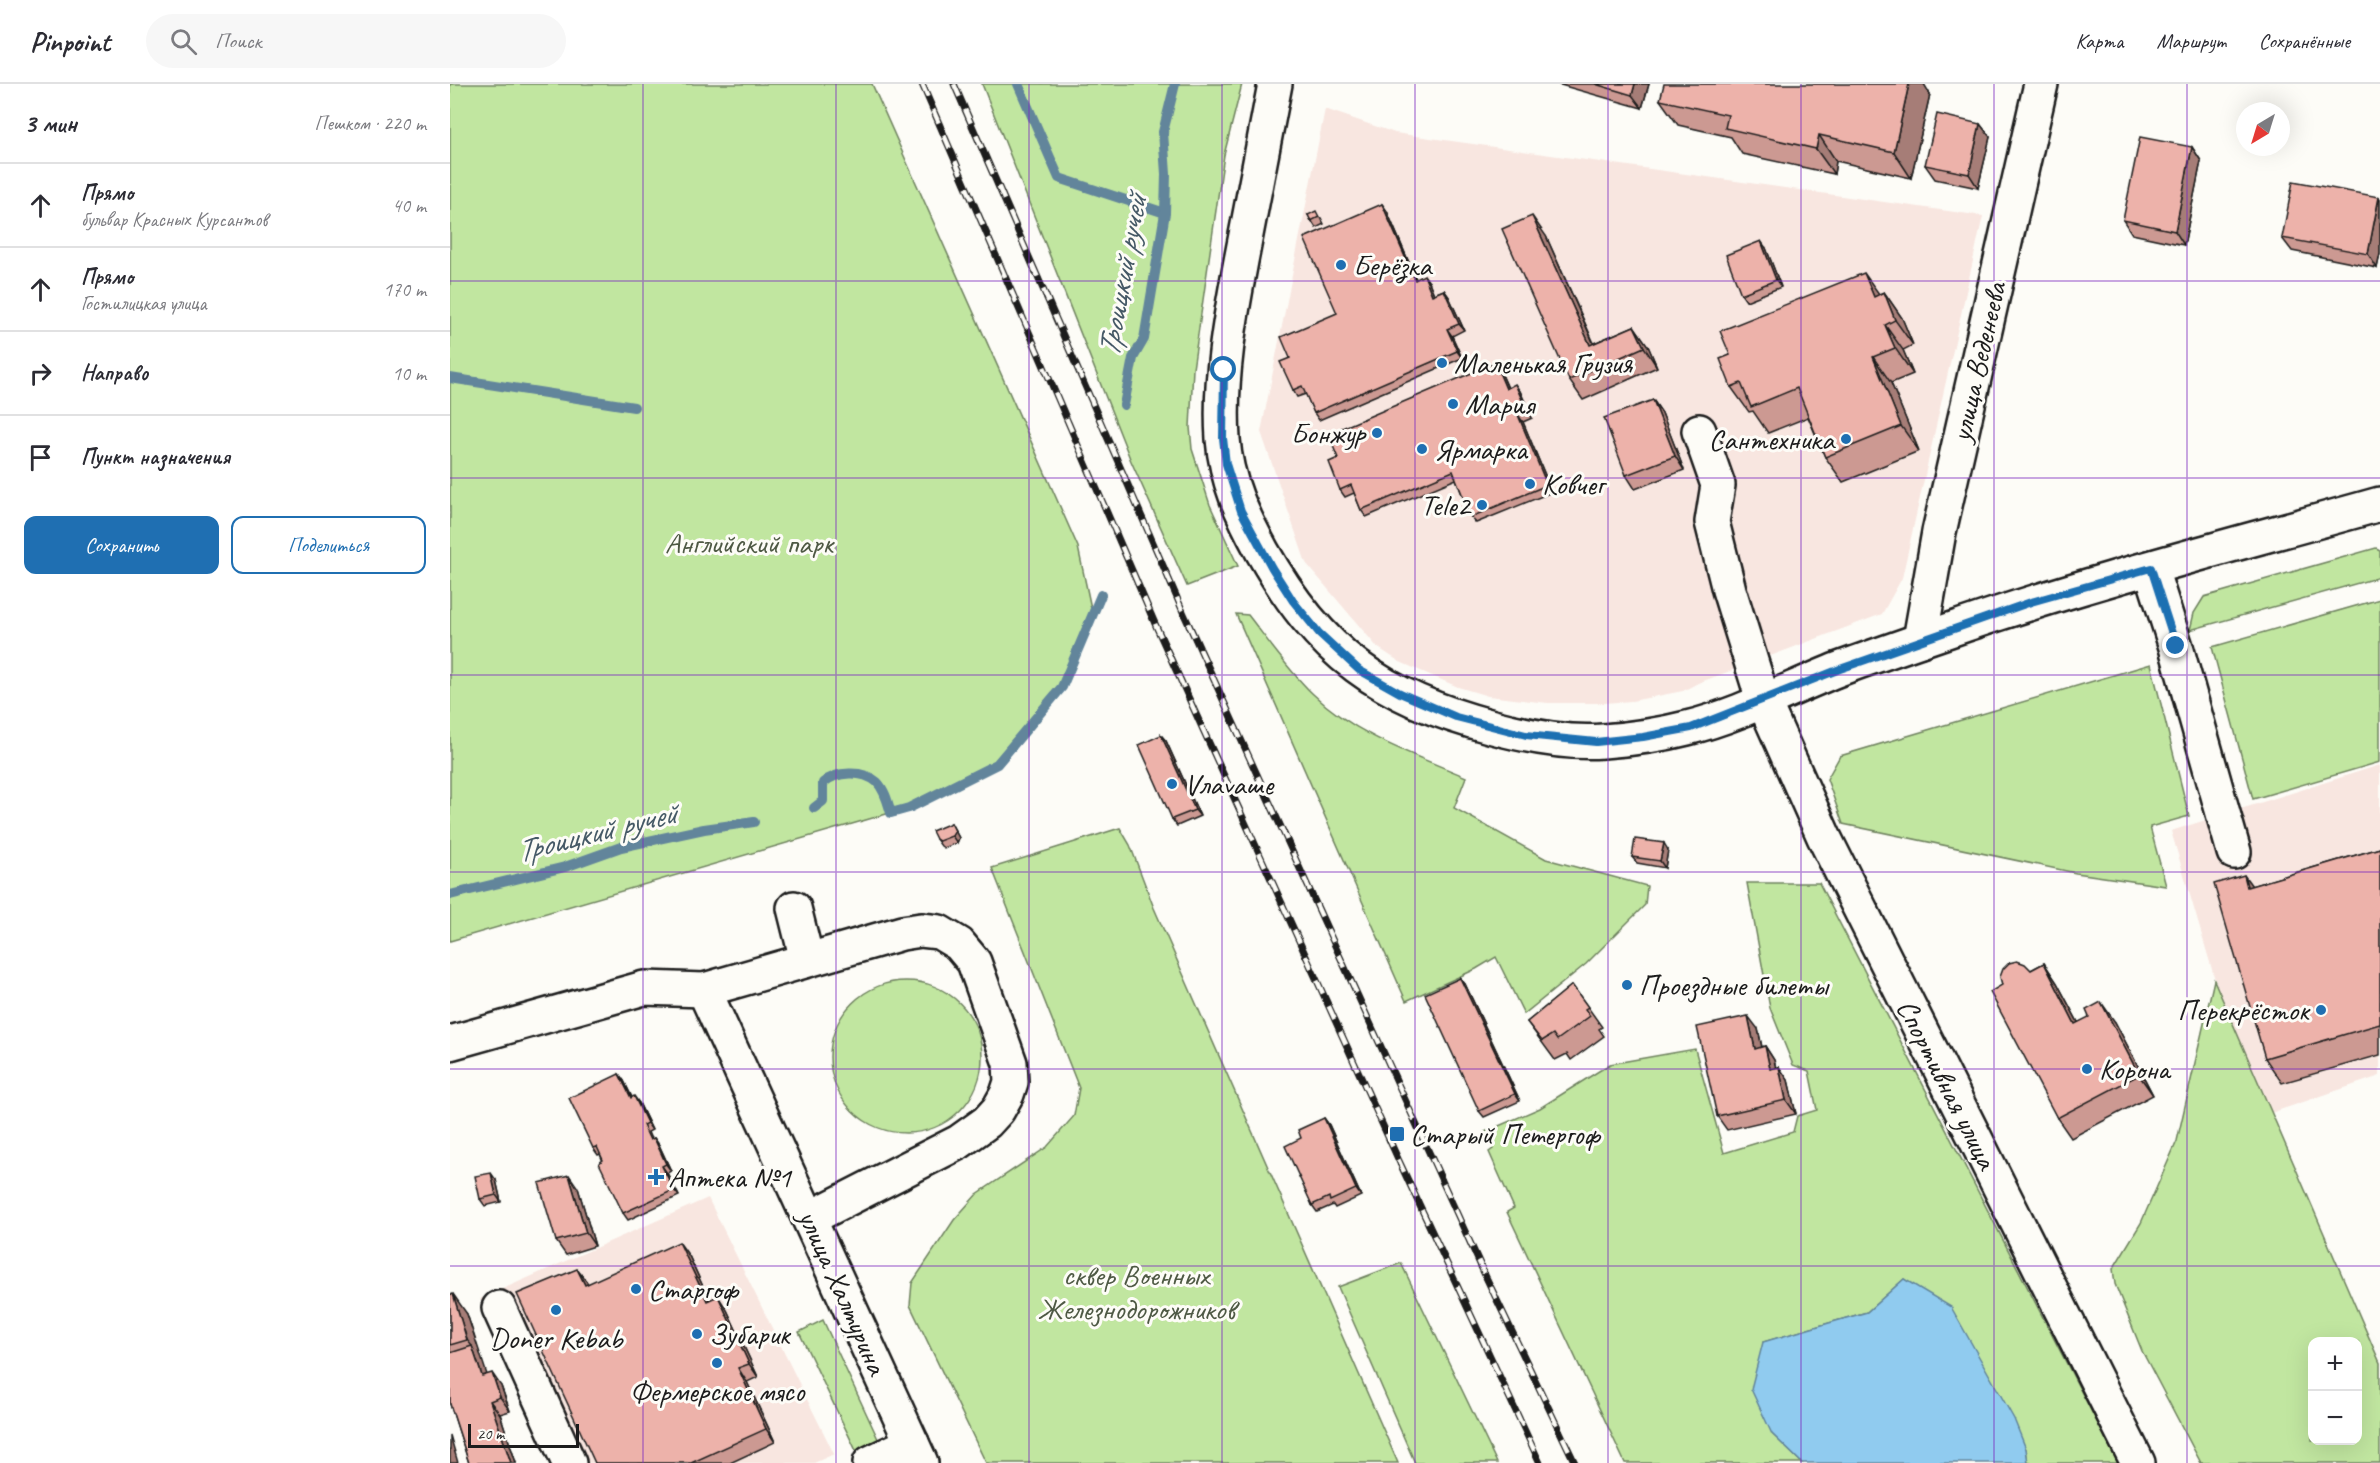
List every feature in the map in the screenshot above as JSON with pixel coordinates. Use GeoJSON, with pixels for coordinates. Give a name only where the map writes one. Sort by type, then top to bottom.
{"type":"FeatureCollection","features":[{"type":"Feature","properties":{"kind":"street"},"geometry":{"type":"LineString","coordinates":[[1275,84],[1230,324],[1222,404],[1223,438],[1231,483],[1241,511],[1272,568],[1293,601],[1319,633],[1359,670],[1417,702],[1456,717],[1526,735],[1596,742],[1643,737],[1691,728],[1840,669],[2031,602],[2380,504]]}},
{"type":"Feature","properties":{"kind":"street","name":"улица Веденеева"},"geometry":{"type":"LineString","coordinates":[[1920,640],[1939,532],[2041,84]]}},
{"type":"Feature","properties":{"kind":"street","name":"Спортивная улица"},"geometry":{"type":"LineString","coordinates":[[1699,431],[1718,485],[1712,522],[1728,590],[1763,700],[1824,837],[2138,1463]]}},
{"type":"Feature","properties":{"kind":"street"},"geometry":{"type":"LineString","coordinates":[[2151,568],[2176,646],[2234,852]]}},
{"type":"Feature","properties":{"kind":"street"},"geometry":{"type":"LineString","coordinates":[[794,908],[807,960]]}},
{"type":"Feature","properties":{"kind":"street"},"geometry":{"type":"LineString","coordinates":[[450,1042],[645,988],[704,990],[902,933],[921,930],[939,932],[959,944],[974,962],[1010,1063],[1011,1082],[998,1110],[987,1122],[959,1142],[810,1218]]}},
{"type":"Feature","properties":{"kind":"street","name":"улица Халтурина"},"geometry":{"type":"LineString","coordinates":[[704,990],[916,1453]]}},
{"type":"Feature","properties":{"kind":"street"},"geometry":{"type":"LineString","coordinates":[[499,1308],[569,1463]]}},
{"type":"Feature","properties":{"kind":"street"},"geometry":{"type":"LineString","coordinates":[[870,1463],[916,1453]]}},
{"type":"Feature","properties":{"kind":"shaded area","name":"Ярмарка"},"geometry":{"type":"Polygon","coordinates":[[[1325,109],[1395,133],[1983,216],[1902,578],[1882,614],[1698,683],[1683,691],[1632,701],[1604,703],[1548,703],[1488,696],[1458,687],[1400,662],[1377,647],[1306,563],[1261,432],[1325,109]]]}},
{"type":"Feature","properties":{"kind":"shaded area"},"geometry":{"type":"Polygon","coordinates":[[[2380,765],[2380,1076],[2256,1118],[2171,831],[2380,765]]]}},
{"type":"Feature","properties":{"kind":"shaded area"},"geometry":{"type":"Polygon","coordinates":[[[708,1198],[834,1454],[814,1463],[550,1463],[480,1299],[708,1198]]]}},
{"type":"Feature","properties":{"kind":"green space","name":"Английский парк"},"geometry":{"type":"Polygon","coordinates":[[[450,84],[872,84],[1078,547],[1092,613],[1062,687],[997,764],[907,808],[450,941],[450,84]]]}},
{"type":"Feature","properties":{"kind":"green space"},"geometry":{"type":"Polygon","coordinates":[[[982,84],[1242,84],[1224,155],[1193,369],[1190,427],[1192,449],[1210,505],[1238,566],[1187,586],[1131,461],[982,84]]]}},
{"type":"Feature","properties":{"kind":"green space"},"geometry":{"type":"Polygon","coordinates":[[[2376,548],[2380,550],[2380,577],[2190,630],[2194,613],[2204,597],[2376,548]]]}},
{"type":"Feature","properties":{"kind":"green space"},"geometry":{"type":"Polygon","coordinates":[[[2380,599],[2380,762],[2253,799],[2212,647],[2380,599]]]}},
{"type":"Feature","properties":{"kind":"green space"},"geometry":{"type":"Polygon","coordinates":[[[1236,614],[1248,615],[1304,685],[1347,721],[1385,742],[1466,777],[1454,808],[1546,859],[1647,886],[1645,905],[1586,964],[1524,1014],[1496,957],[1476,969],[1406,1001],[1236,614]]]}},
{"type":"Feature","properties":{"kind":"green space"},"geometry":{"type":"Polygon","coordinates":[[[2151,664],[2189,816],[2150,827],[2166,886],[2076,873],[1843,824],[1827,779],[1840,756],[2151,664]]]}},
{"type":"Feature","properties":{"kind":"green space","name":"сквер Военных Железнодорожников"},"geometry":{"type":"Polygon","coordinates":[[[1120,828],[1130,845],[1154,908],[1398,1463],[986,1463],[910,1305],[912,1283],[954,1220],[977,1194],[1047,1147],[1074,1116],[1079,1088],[992,868],[1120,828]]]}},
{"type":"Feature","properties":{"kind":"green space"},"geometry":{"type":"Polygon","coordinates":[[[1747,883],[1819,883],[2118,1463],[2028,1463],[2026,1449],[1904,1279],[1867,1312],[1763,1342],[1772,1434],[1802,1463],[1625,1463],[1507,1212],[1514,1208],[1489,1152],[1493,1149],[1485,1132],[1540,1108],[1610,1064],[1695,1049],[1724,1153],[1793,1132],[1797,1116],[1817,1110],[1809,1071],[1793,1065],[1770,1008],[1747,883]]]}},
{"type":"Feature","properties":{"kind":"green space"},"geometry":{"type":"Polygon","coordinates":[[[2214,980],[2380,1363],[2380,1463],[2201,1463],[2142,1351],[2115,1284],[2113,1269],[2141,1223],[2177,1141],[2214,980]]]}},
{"type":"Feature","properties":{"kind":"green space"},"geometry":{"type":"Polygon","coordinates":[[[906,981],[935,986],[960,1003],[977,1028],[982,1057],[977,1086],[960,1111],[935,1128],[906,1133],[877,1128],[852,1111],[835,1086],[830,1057],[835,1028],[852,1003],[877,986],[906,981]]]}},
{"type":"Feature","properties":{"kind":"green space"},"geometry":{"type":"Polygon","coordinates":[[[1401,1263],[1497,1463],[1415,1463],[1338,1287],[1401,1263]]]}},
{"type":"Feature","properties":{"kind":"green space"},"geometry":{"type":"Polygon","coordinates":[[[823,1320],[885,1454],[862,1463],[799,1332],[823,1320]]]}},
{"type":"Feature","properties":{"kind":"water"},"geometry":{"type":"Polygon","coordinates":[[[1904,1279],[1951,1307],[2014,1419],[2026,1449],[2028,1463],[1802,1463],[1772,1434],[1751,1389],[1763,1342],[1867,1312],[1904,1279]]]}},
{"type":"Feature","properties":{"kind":"building"},"geometry":{"type":"Polygon","coordinates":[[[1595,84],[1635,84],[1632,95],[1595,84]]]}},
{"type":"Feature","properties":{"kind":"building"},"geometry":{"type":"Polygon","coordinates":[[[1664,84],[1909,84],[1894,152],[1819,135],[1816,149],[1725,128],[1728,115],[1660,100],[1664,84]]]}},
{"type":"Feature","properties":{"kind":"building"},"geometry":{"type":"Polygon","coordinates":[[[1937,114],[1980,124],[1969,174],[1925,165],[1937,114]]]}},
{"type":"Feature","properties":{"kind":"building"},"geometry":{"type":"Polygon","coordinates":[[[2140,137],[2192,147],[2175,231],[2123,220],[2140,137]]]}},
{"type":"Feature","properties":{"kind":"building"},"geometry":{"type":"Polygon","coordinates":[[[2293,181],[2379,197],[2368,254],[2282,238],[2293,181]]]}},
{"type":"Feature","properties":{"kind":"building"},"geometry":{"type":"Polygon","coordinates":[[[1382,204],[1415,280],[1424,275],[1432,295],[1444,290],[1459,324],[1447,329],[1457,351],[1314,413],[1302,386],[1293,390],[1280,362],[1290,358],[1281,337],[1337,313],[1304,238],[1382,204]]]}},
{"type":"Feature","properties":{"kind":"building"},"geometry":{"type":"Polygon","coordinates":[[[1316,211],[1319,217],[1311,221],[1308,215],[1316,211]]]}},
{"type":"Feature","properties":{"kind":"building"},"geometry":{"type":"Polygon","coordinates":[[[1532,216],[1590,345],[1634,326],[1644,347],[1569,380],[1502,229],[1532,216]]]}},
{"type":"Feature","properties":{"kind":"building"},"geometry":{"type":"Polygon","coordinates":[[[1761,241],[1776,280],[1741,294],[1726,255],[1761,241]]]}},
{"type":"Feature","properties":{"kind":"building"},"geometry":{"type":"Polygon","coordinates":[[[1864,273],[1874,297],[1884,292],[1895,320],[1885,325],[1895,348],[1873,357],[1901,426],[1825,457],[1797,388],[1751,407],[1741,383],[1731,387],[1720,359],[1730,355],[1720,331],[1864,273]]]}},
{"type":"Feature","properties":{"kind":"building"},"geometry":{"type":"Polygon","coordinates":[[[1495,363],[1506,389],[1515,384],[1527,411],[1518,415],[1547,485],[1471,517],[1453,471],[1361,510],[1351,485],[1340,490],[1329,462],[1338,458],[1328,434],[1495,363]]]}},
{"type":"Feature","properties":{"kind":"building"},"geometry":{"type":"Polygon","coordinates":[[[1653,400],[1675,456],[1626,475],[1604,418],[1653,400]]]}},
{"type":"Feature","properties":{"kind":"building","name":"Vлаvаше"},"geometry":{"type":"Polygon","coordinates":[[[1161,735],[1195,810],[1172,819],[1139,745],[1161,735]]]}},
{"type":"Feature","properties":{"kind":"building"},"geometry":{"type":"Polygon","coordinates":[[[951,823],[955,831],[952,836],[939,841],[936,839],[932,831],[951,823]]]}},
{"type":"Feature","properties":{"kind":"building"},"geometry":{"type":"Polygon","coordinates":[[[1635,839],[1664,843],[1660,861],[1632,857],[1635,839]]]}},
{"type":"Feature","properties":{"kind":"building","name":"Перекрёсток"},"geometry":{"type":"Polygon","coordinates":[[[2380,848],[2380,1024],[2265,1058],[2214,884],[2244,875],[2247,887],[2380,848]]]}},
{"type":"Feature","properties":{"kind":"building","name":"Корона"},"geometry":{"type":"Polygon","coordinates":[[[2017,961],[2025,964],[2031,970],[2044,963],[2075,1024],[2089,1017],[2086,1010],[2101,1002],[2139,1075],[2057,1118],[1990,992],[2002,985],[2000,977],[2003,969],[2009,963],[2017,961]]]}},
{"type":"Feature","properties":{"kind":"building"},"geometry":{"type":"Polygon","coordinates":[[[1460,978],[1515,1094],[1479,1111],[1425,994],[1460,978]]]}},
{"type":"Feature","properties":{"kind":"building"},"geometry":{"type":"Polygon","coordinates":[[[1572,985],[1588,1007],[1585,1009],[1590,1016],[1557,1040],[1553,1034],[1542,1041],[1527,1022],[1572,985]]]}},
{"type":"Feature","properties":{"kind":"building"},"geometry":{"type":"Polygon","coordinates":[[[1748,1016],[1755,1049],[1765,1046],[1770,1069],[1779,1067],[1786,1100],[1717,1116],[1697,1027],[1748,1016]]]}},
{"type":"Feature","properties":{"kind":"building"},"geometry":{"type":"Polygon","coordinates":[[[619,1074],[631,1098],[634,1096],[647,1123],[643,1125],[650,1140],[654,1138],[666,1164],[662,1166],[674,1190],[623,1213],[599,1163],[603,1160],[597,1147],[593,1148],[569,1098],[619,1074]]]}},
{"type":"Feature","properties":{"kind":"building"},"geometry":{"type":"Polygon","coordinates":[[[1324,1118],[1356,1189],[1330,1201],[1329,1197],[1312,1205],[1285,1146],[1301,1138],[1298,1130],[1324,1118]]]}},
{"type":"Feature","properties":{"kind":"building"},"geometry":{"type":"Polygon","coordinates":[[[491,1173],[496,1195],[480,1199],[475,1176],[491,1173]]]}},
{"type":"Feature","properties":{"kind":"building"},"geometry":{"type":"Polygon","coordinates":[[[569,1175],[586,1233],[556,1241],[539,1183],[569,1175]]]}},
{"type":"Feature","properties":{"kind":"building"},"geometry":{"type":"Polygon","coordinates":[[[679,1242],[707,1301],[718,1296],[749,1364],[738,1368],[766,1429],[691,1463],[595,1463],[517,1294],[577,1269],[585,1285],[679,1242]]]}},
{"type":"Feature","properties":{"kind":"building"},"geometry":{"type":"Polygon","coordinates":[[[453,1294],[467,1340],[450,1345],[450,1295],[453,1294]]]}},
{"type":"Feature","properties":{"kind":"building"},"geometry":{"type":"Polygon","coordinates":[[[472,1346],[482,1376],[492,1373],[500,1397],[490,1401],[511,1463],[469,1463],[450,1404],[450,1353],[472,1346]]]}},
{"type":"Feature","properties":{"kind":"waterway"},"geometry":{"type":"LineString","coordinates":[[1018,84],[1059,178],[1165,213]]}},
{"type":"Feature","properties":{"kind":"waterway","name":"Троицкий ручей"},"geometry":{"type":"LineString","coordinates":[[1124,405],[1133,358],[1144,339],[1165,213],[1166,174],[1163,132],[1175,84]]}},
{"type":"Feature","properties":{"kind":"waterway"},"geometry":{"type":"LineString","coordinates":[[450,378],[634,407]]}},
{"type":"Feature","properties":{"kind":"waterway","name":"Троицкий ручей"},"geometry":{"type":"LineString","coordinates":[[814,808],[823,801],[823,783],[842,774],[864,775],[877,782],[884,793],[891,813],[909,808],[997,764],[1062,687],[1101,595]]}},
{"type":"Feature","properties":{"kind":"waterway","name":"Троицкий ручей"},"geometry":{"type":"LineString","coordinates":[[450,895],[565,867],[621,847],[704,829],[754,822]]}},
{"type":"Feature","properties":{"kind":"railway"},"geometry":{"type":"LineString","coordinates":[[922,84],[1156,626],[1399,1161],[1540,1463]]}},
{"type":"Feature","properties":{"kind":"railway"},"geometry":{"type":"LineString","coordinates":[[954,84],[1184,614],[1484,1273],[1575,1463]]}},
{"type":"Feature","properties":{"kind":"place","name":"Берёзка"},"geometry":{"type":"Point","coordinates":[1341,265]}},
{"type":"Feature","properties":{"kind":"place","name":"Маленькая Грузия"},"geometry":{"type":"Point","coordinates":[1442,363]}},
{"type":"Feature","properties":{"kind":"place","name":"Мария"},"geometry":{"type":"Point","coordinates":[1453,404]}},
{"type":"Feature","properties":{"kind":"place","name":"Бонжур"},"geometry":{"type":"Point","coordinates":[1377,433]}},
{"type":"Feature","properties":{"kind":"place","name":"Сантехника"},"geometry":{"type":"Point","coordinates":[1846,439]}},
{"type":"Feature","properties":{"kind":"place","name":"Ярмарка"},"geometry":{"type":"Point","coordinates":[1422,449]}},
{"type":"Feature","properties":{"kind":"place","name":"Ковчег"},"geometry":{"type":"Point","coordinates":[1530,484]}},
{"type":"Feature","properties":{"kind":"place","name":"Tele2"},"geometry":{"type":"Point","coordinates":[1482,505]}},
{"type":"Feature","properties":{"kind":"place","name":"Vлаvаше"},"geometry":{"type":"Point","coordinates":[1172,784]}},
{"type":"Feature","properties":{"kind":"place","name":"Проездные билеты"},"geometry":{"type":"Point","coordinates":[1627,985]}},
{"type":"Feature","properties":{"kind":"place","name":"Перекрёсток"},"geometry":{"type":"Point","coordinates":[2321,1010]}},
{"type":"Feature","properties":{"kind":"place","name":"Корона"},"geometry":{"type":"Point","coordinates":[2087,1069]}},
{"type":"Feature","properties":{"kind":"place","name":"Старый Петергоф"},"geometry":{"type":"Point","coordinates":[1397,1134]}},
{"type":"Feature","properties":{"kind":"place","name":"Аптека №1"},"geometry":{"type":"Point","coordinates":[656,1177]}},
{"type":"Feature","properties":{"kind":"place","name":"Старгоф"},"geometry":{"type":"Point","coordinates":[636,1289]}},
{"type":"Feature","properties":{"kind":"place","name":"Doner Kebab"},"geometry":{"type":"Point","coordinates":[556,1310]}},
{"type":"Feature","properties":{"kind":"place","name":"Зубарик"},"geometry":{"type":"Point","coordinates":[697,1334]}},
{"type":"Feature","properties":{"kind":"place","name":"Фермерское мясо"},"geometry":{"type":"Point","coordinates":[717,1363]}},
{"type":"Feature","properties":{"kind":"route"},"geometry":{"type":"LineString","coordinates":[[1224,370],[1223,438],[1231,483],[1251,531],[1293,601],[1319,633],[1359,670],[1426,706],[1456,717],[1526,735],[1596,742],[1643,737],[1691,728],[1920,640],[2031,602],[2151,568],[2176,646]]}}]}
